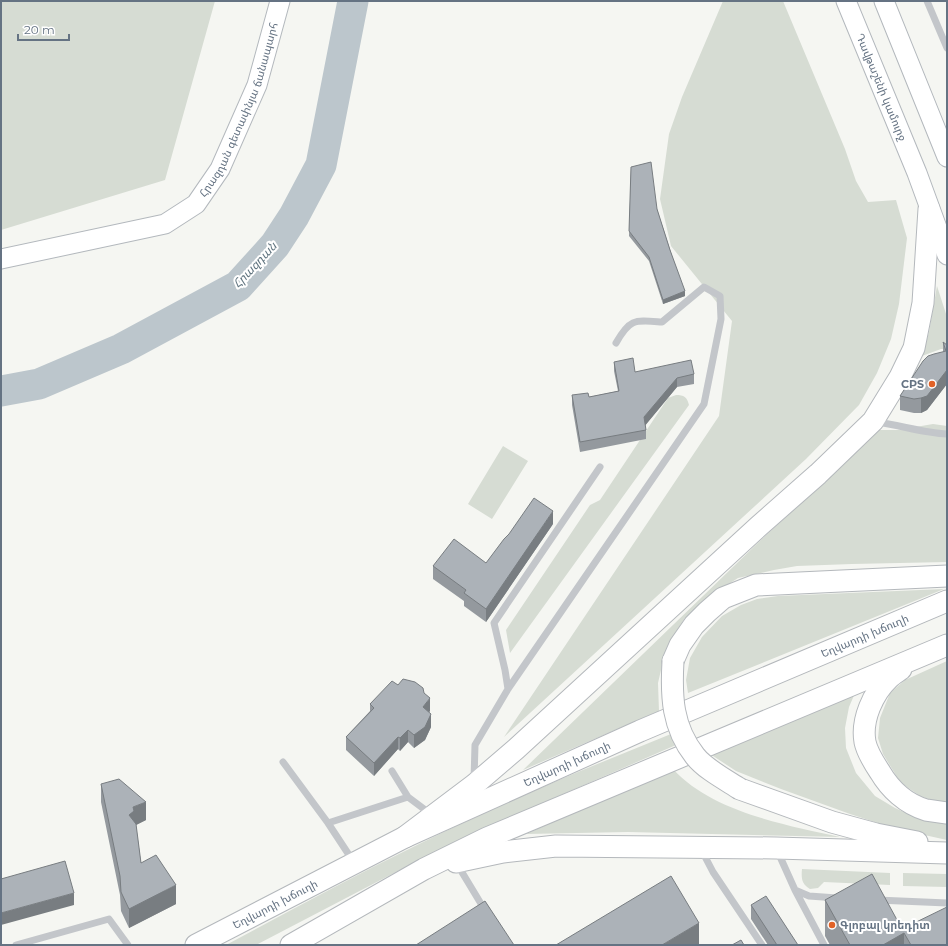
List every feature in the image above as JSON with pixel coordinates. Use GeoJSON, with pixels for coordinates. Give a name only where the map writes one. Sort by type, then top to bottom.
{"type":"FeatureCollection","features":[{"type":"Feature","properties":{"kind":"main road","name":"Հրազդան գետափնյա ճանապարհ"},"geometry":{"type":"LineString","coordinates":[[1,259],[165,224],[196,204],[220,169],[257,85],[280,1]]}},
{"type":"Feature","properties":{"kind":"main road","name":"Դավթաշենի կամուրջ"},"geometry":{"type":"LineString","coordinates":[[846,1],[916,173],[947,255]]}},
{"type":"Feature","properties":{"kind":"main road"},"geometry":{"type":"LineString","coordinates":[[884,1],[947,157]]}},
{"type":"Feature","properties":{"kind":"main road"},"geometry":{"type":"LineString","coordinates":[[405,837],[474,785],[516,749],[759,526],[818,474],[873,421],[900,377],[914,348],[923,303],[929,209]]}},
{"type":"Feature","properties":{"kind":"main road"},"geometry":{"type":"LineString","coordinates":[[947,576],[756,585],[723,598],[694,625],[680,645],[673,661],[672,700],[677,723],[684,740],[695,757],[712,772],[740,789],[832,822],[876,834],[947,848]]}},
{"type":"Feature","properties":{"kind":"main road","name":"Եղվարդի խճուղի"},"geometry":{"type":"LineString","coordinates":[[196,945],[405,837],[640,731],[947,601]]}},
{"type":"Feature","properties":{"kind":"main road"},"geometry":{"type":"LineString","coordinates":[[291,945],[424,869],[487,838],[947,645]]}},
{"type":"Feature","properties":{"kind":"main road"},"geometry":{"type":"LineString","coordinates":[[916,658],[888,678],[879,690],[869,708],[865,723],[865,742],[873,761],[884,779],[896,793],[910,803],[926,810],[947,813]]}},
{"type":"Feature","properties":{"kind":"main road"},"geometry":{"type":"LineString","coordinates":[[424,869],[503,852],[556,846],[776,848],[947,853]]}},
{"type":"Feature","properties":{"kind":"lane"},"geometry":{"type":"LineString","coordinates":[[927,1],[947,48]]}},
{"type":"Feature","properties":{"kind":"lane"},"geometry":{"type":"LineString","coordinates":[[474,785],[475,745],[508,689],[704,404],[720,319],[720,296],[704,287],[662,322],[638,320],[624,329],[616,344]]}},
{"type":"Feature","properties":{"kind":"lane"},"geometry":{"type":"LineString","coordinates":[[873,421],[934,433],[947,434]]}},
{"type":"Feature","properties":{"kind":"lane"},"geometry":{"type":"LineString","coordinates":[[508,689],[494,623],[600,467]]}},
{"type":"Feature","properties":{"kind":"lane"},"geometry":{"type":"LineString","coordinates":[[283,762],[328,823],[354,863]]}},
{"type":"Feature","properties":{"kind":"lane"},"geometry":{"type":"LineString","coordinates":[[392,771],[408,797],[434,816]]}},
{"type":"Feature","properties":{"kind":"lane"},"geometry":{"type":"LineString","coordinates":[[328,823],[408,797]]}},
{"type":"Feature","properties":{"kind":"lane"},"geometry":{"type":"LineString","coordinates":[[700,847],[713,872],[762,945]]}},
{"type":"Feature","properties":{"kind":"lane"},"geometry":{"type":"LineString","coordinates":[[776,848],[795,890],[824,945]]}},
{"type":"Feature","properties":{"kind":"lane"},"geometry":{"type":"LineString","coordinates":[[456,862],[490,918]]}},
{"type":"Feature","properties":{"kind":"lane"},"geometry":{"type":"LineString","coordinates":[[795,890],[809,896],[844,898]]}},
{"type":"Feature","properties":{"kind":"lane"},"geometry":{"type":"LineString","coordinates":[[866,899],[947,903]]}},
{"type":"Feature","properties":{"kind":"lane"},"geometry":{"type":"LineString","coordinates":[[16,945],[109,919],[128,945]]}},
{"type":"Feature","properties":{"kind":"shaded area"},"geometry":{"type":"Polygon","coordinates":[[[1,1],[215,1],[165,180],[1,230],[1,1]]]}},
{"type":"Feature","properties":{"kind":"shaded area"},"geometry":{"type":"Polygon","coordinates":[[[723,1],[783,1],[845,149],[856,181],[868,202],[896,200],[907,238],[899,304],[891,339],[877,373],[859,405],[806,459],[504,737],[719,416],[732,321],[671,246],[660,199],[669,134],[682,97],[723,1]]]}},
{"type":"Feature","properties":{"kind":"shaded area"},"geometry":{"type":"Polygon","coordinates":[[[937,286],[947,317],[947,349],[941,349],[922,356],[929,332],[937,286]]]}},
{"type":"Feature","properties":{"kind":"shaded area"},"geometry":{"type":"Polygon","coordinates":[[[676,395],[685,397],[689,405],[510,653],[506,630],[590,505],[600,500],[668,398],[676,395]]]}},
{"type":"Feature","properties":{"kind":"shaded area"},"geometry":{"type":"Polygon","coordinates":[[[933,424],[947,426],[947,562],[797,566],[738,578],[709,597],[685,618],[674,635],[666,651],[658,683],[659,711],[523,770],[764,537],[843,465],[877,430],[898,430],[933,424]]]}},
{"type":"Feature","properties":{"kind":"shaded area"},"geometry":{"type":"Polygon","coordinates":[[[503,446],[528,461],[492,519],[468,504],[503,446]]]}},
{"type":"Feature","properties":{"kind":"shaded area"},"geometry":{"type":"Polygon","coordinates":[[[944,589],[688,693],[686,680],[690,658],[702,637],[722,616],[741,605],[757,599],[778,596],[944,589]]]}},
{"type":"Feature","properties":{"kind":"shaded area"},"geometry":{"type":"Polygon","coordinates":[[[947,661],[947,803],[937,802],[920,796],[900,782],[883,754],[878,738],[880,718],[890,693],[905,680],[947,661]]]}},
{"type":"Feature","properties":{"kind":"shaded area"},"geometry":{"type":"Polygon","coordinates":[[[855,693],[849,707],[845,728],[846,748],[856,773],[875,796],[895,808],[920,819],[947,823],[947,840],[893,828],[781,789],[736,771],[707,752],[855,693]]]}},
{"type":"Feature","properties":{"kind":"shaded area"},"geometry":{"type":"Polygon","coordinates":[[[671,734],[676,745],[515,815],[419,860],[256,945],[226,945],[366,871],[445,832],[541,788],[671,734]]]}},
{"type":"Feature","properties":{"kind":"shaded area"},"geometry":{"type":"Polygon","coordinates":[[[673,769],[689,784],[708,796],[751,815],[774,822],[840,837],[628,832],[526,834],[673,769]]]}},
{"type":"Feature","properties":{"kind":"shaded area"},"geometry":{"type":"Polygon","coordinates":[[[802,869],[890,873],[890,885],[824,882],[818,888],[810,889],[803,881],[802,869]]]}},
{"type":"Feature","properties":{"kind":"shaded area"},"geometry":{"type":"Polygon","coordinates":[[[903,873],[947,874],[947,887],[903,886],[903,873]]]}},
{"type":"Feature","properties":{"kind":"building"},"geometry":{"type":"Polygon","coordinates":[[[651,162],[657,209],[685,291],[663,300],[649,257],[629,231],[631,167],[651,162]]]}},
{"type":"Feature","properties":{"kind":"building"},"geometry":{"type":"Polygon","coordinates":[[[943,342],[947,345],[947,370],[927,396],[914,399],[900,396],[923,361],[928,356],[946,351],[943,342]]]}},
{"type":"Feature","properties":{"kind":"building"},"geometry":{"type":"Polygon","coordinates":[[[633,358],[635,372],[691,360],[694,374],[677,378],[644,417],[646,430],[580,442],[572,395],[588,393],[589,397],[619,391],[614,362],[633,358]]]}},
{"type":"Feature","properties":{"kind":"building"},"geometry":{"type":"Polygon","coordinates":[[[534,498],[553,511],[486,609],[464,593],[466,590],[433,566],[454,539],[486,563],[509,534],[534,498]]]}},
{"type":"Feature","properties":{"kind":"building"},"geometry":{"type":"Polygon","coordinates":[[[403,679],[415,682],[423,688],[424,693],[430,698],[423,707],[431,714],[425,727],[414,735],[408,730],[400,738],[398,737],[374,763],[346,737],[374,708],[370,704],[392,681],[398,685],[403,679]]]}},
{"type":"Feature","properties":{"kind":"building"},"geometry":{"type":"Polygon","coordinates":[[[119,779],[146,802],[133,807],[134,811],[129,815],[136,824],[141,863],[156,855],[176,885],[129,909],[121,892],[120,876],[101,784],[119,779]]]}},
{"type":"Feature","properties":{"kind":"building"},"geometry":{"type":"Polygon","coordinates":[[[65,861],[74,893],[1,913],[1,879],[65,861]]]}},
{"type":"Feature","properties":{"kind":"building"},"geometry":{"type":"Polygon","coordinates":[[[872,874],[902,929],[947,907],[947,945],[911,945],[904,933],[883,945],[850,945],[825,900],[872,874]]]}},
{"type":"Feature","properties":{"kind":"building"},"geometry":{"type":"Polygon","coordinates":[[[671,876],[699,923],[662,945],[556,945],[671,876]]]}},
{"type":"Feature","properties":{"kind":"building"},"geometry":{"type":"Polygon","coordinates":[[[766,896],[798,945],[777,945],[751,905],[766,896]]]}},
{"type":"Feature","properties":{"kind":"building"},"geometry":{"type":"Polygon","coordinates":[[[485,901],[514,945],[416,945],[485,901]]]}},
{"type":"Feature","properties":{"kind":"building"},"geometry":{"type":"Polygon","coordinates":[[[741,940],[744,945],[732,945],[741,940]]]}},
{"type":"Feature","properties":{"kind":"waterway","name":"Հրազդան"},"geometry":{"type":"LineString","coordinates":[[1,391],[39,384],[121,349],[238,286],[275,245],[294,216],[321,165],[353,1]]}},
{"type":"Feature","properties":{"kind":"place","name":"CPS"},"geometry":{"type":"Point","coordinates":[932,384]}},
{"type":"Feature","properties":{"kind":"place","name":"Գլոբալ կրեդիտ"},"geometry":{"type":"Point","coordinates":[832,925]}}]}
